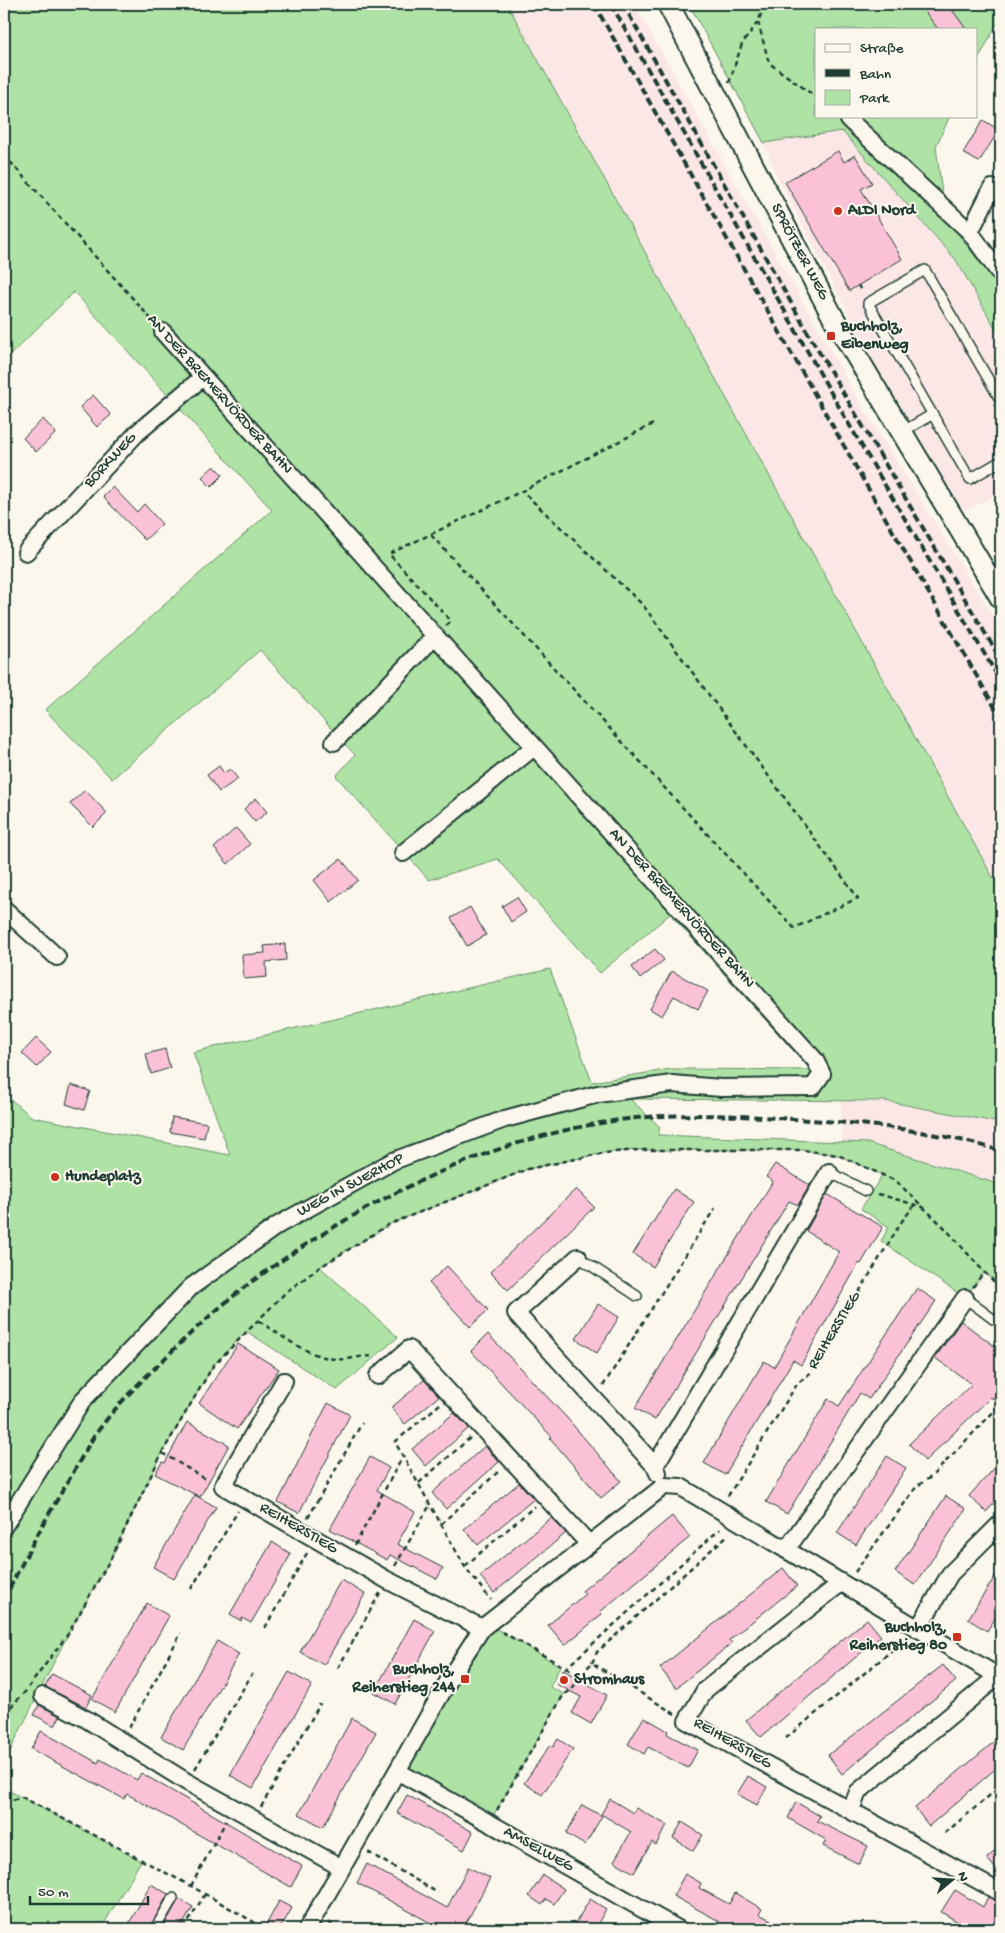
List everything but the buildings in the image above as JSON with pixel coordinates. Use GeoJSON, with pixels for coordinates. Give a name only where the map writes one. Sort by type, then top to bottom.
{"type":"FeatureCollection","features":[{"type":"Feature","properties":{"kind":"street","name":"SPRÖTZER WEG"},"geometry":{"type":"LineString","coordinates":[[668,4],[833,317],[900,433],[1001,598]]}},
{"type":"Feature","properties":{"kind":"street"},"geometry":{"type":"LineString","coordinates":[[849,120],[970,232],[1001,275]]}},
{"type":"Feature","properties":{"kind":"street"},"geometry":{"type":"LineString","coordinates":[[970,232],[992,188]]}},
{"type":"Feature","properties":{"kind":"street","name":"AN DER BREMERVÖRDER BAHN"},"geometry":{"type":"LineString","coordinates":[[163,332],[816,1060],[822,1074]]}},
{"type":"Feature","properties":{"kind":"street","name":"BORKWEG"},"geometry":{"type":"LineString","coordinates":[[26,552],[137,433],[203,377]]}},
{"type":"Feature","properties":{"kind":"street"},"geometry":{"type":"LineString","coordinates":[[334,742],[435,636]]}},
{"type":"Feature","properties":{"kind":"street"},"geometry":{"type":"LineString","coordinates":[[404,854],[534,747]]}},
{"type":"Feature","properties":{"kind":"street"},"geometry":{"type":"LineString","coordinates":[[4,909],[57,957]]}},
{"type":"Feature","properties":{"kind":"street","name":"WEG IN SUERHOP"},"geometry":{"type":"LineString","coordinates":[[4,1526],[82,1400],[191,1287],[278,1225],[392,1161],[505,1120],[598,1094],[672,1084],[721,1088],[813,1087],[822,1074]]}},
{"type":"Feature","properties":{"kind":"street"},"geometry":{"type":"LineString","coordinates":[[655,1466],[829,1172]]}},
{"type":"Feature","properties":{"kind":"street"},"geometry":{"type":"LineString","coordinates":[[578,1256],[516,1313],[655,1466],[664,1486]]}},
{"type":"Feature","properties":{"kind":"street"},"geometry":{"type":"LineString","coordinates":[[786,1550],[965,1298]]}},
{"type":"Feature","properties":{"kind":"street"},"geometry":{"type":"LineString","coordinates":[[378,1376],[409,1349],[589,1544]]}},
{"type":"Feature","properties":{"kind":"street"},"geometry":{"type":"LineString","coordinates":[[222,1486],[284,1382]]}},
{"type":"Feature","properties":{"kind":"street","name":"REIHERSTIEG"},"geometry":{"type":"LineString","coordinates":[[222,1486],[387,1580],[485,1626]]}},
{"type":"Feature","properties":{"kind":"street"},"geometry":{"type":"LineString","coordinates":[[307,1929],[453,1673],[485,1626],[664,1486],[681,1487],[1000,1677],[858,1792],[851,1810]]}},
{"type":"Feature","properties":{"kind":"street"},"geometry":{"type":"LineString","coordinates":[[918,1628],[950,1574],[1001,1523]]}},
{"type":"Feature","properties":{"kind":"street","name":"REIHERSTIEG"},"geometry":{"type":"LineString","coordinates":[[843,1584],[704,1690],[687,1721],[1001,1893]]}},
{"type":"Feature","properties":{"kind":"street"},"geometry":{"type":"LineString","coordinates":[[43,1696],[86,1719],[187,1782],[342,1868]]}},
{"type":"Feature","properties":{"kind":"street","name":"AMSELWEG"},"geometry":{"type":"LineString","coordinates":[[397,1772],[678,1929]]}},
{"type":"Feature","properties":{"kind":"lane"},"geometry":{"type":"LineString","coordinates":[[1001,401],[925,270],[868,303],[970,479],[1001,461]]}},
{"type":"Feature","properties":{"kind":"lane"},"geometry":{"type":"LineString","coordinates":[[900,433],[932,414]]}},
{"type":"Feature","properties":{"kind":"lane"},"geometry":{"type":"LineString","coordinates":[[829,1172],[866,1191]]}},
{"type":"Feature","properties":{"kind":"lane"},"geometry":{"type":"LineString","coordinates":[[578,1256],[637,1296]]}},
{"type":"Feature","properties":{"kind":"lane"},"geometry":{"type":"LineString","coordinates":[[965,1298],[993,1319]]}},
{"type":"Feature","properties":{"kind":"lane"},"geometry":{"type":"LineString","coordinates":[[155,1929],[173,1898]]}},
{"type":"Feature","properties":{"kind":"path"},"geometry":{"type":"LineString","coordinates":[[733,74],[742,44],[758,22],[765,4]]}},
{"type":"Feature","properties":{"kind":"path"},"geometry":{"type":"LineString","coordinates":[[758,22],[769,63],[815,95]]}},
{"type":"Feature","properties":{"kind":"path","name":"AN DER BREMERVÖRDER BAHN"},"geometry":{"type":"LineString","coordinates":[[4,155],[163,332]]}},
{"type":"Feature","properties":{"kind":"path"},"geometry":{"type":"LineString","coordinates":[[435,636],[451,621],[389,554],[522,491],[655,424]]}},
{"type":"Feature","properties":{"kind":"path"},"geometry":{"type":"LineString","coordinates":[[430,535],[794,928],[858,898],[643,605],[522,491]]}},
{"type":"Feature","properties":{"kind":"path"},"geometry":{"type":"LineString","coordinates":[[4,1714],[25,1692],[68,1634],[111,1558],[162,1453],[213,1366],[286,1292],[320,1267],[390,1224],[528,1169],[604,1153],[638,1150],[803,1150],[838,1155],[896,1181],[917,1203]]}},
{"type":"Feature","properties":{"kind":"path"},"geometry":{"type":"LineString","coordinates":[[866,1191],[917,1203],[924,1207],[1001,1288]]}},
{"type":"Feature","properties":{"kind":"path","name":"REIHERSTIEG"},"geometry":{"type":"LineString","coordinates":[[731,1517],[798,1384],[810,1373],[902,1221],[917,1203]]}},
{"type":"Feature","properties":{"kind":"path"},"geometry":{"type":"LineString","coordinates":[[595,1400],[715,1208]]}},
{"type":"Feature","properties":{"kind":"path"},"geometry":{"type":"LineString","coordinates":[[259,1321],[307,1352],[338,1360],[366,1355],[396,1360]]}},
{"type":"Feature","properties":{"kind":"path"},"geometry":{"type":"LineString","coordinates":[[451,1395],[395,1442],[465,1567],[502,1613]]}},
{"type":"Feature","properties":{"kind":"path"},"geometry":{"type":"LineString","coordinates":[[843,1584],[917,1486],[931,1477],[1001,1404]]}},
{"type":"Feature","properties":{"kind":"path"},"geometry":{"type":"LineString","coordinates":[[265,1628],[362,1423]]}},
{"type":"Feature","properties":{"kind":"path"},"geometry":{"type":"LineString","coordinates":[[418,1483],[481,1428]]}},
{"type":"Feature","properties":{"kind":"path"},"geometry":{"type":"LineString","coordinates":[[162,1453],[212,1483],[222,1486]]}},
{"type":"Feature","properties":{"kind":"path"},"geometry":{"type":"LineString","coordinates":[[348,1558],[403,1456]]}},
{"type":"Feature","properties":{"kind":"path"},"geometry":{"type":"LineString","coordinates":[[441,1524],[512,1460]]}},
{"type":"Feature","properties":{"kind":"path"},"geometry":{"type":"LineString","coordinates":[[465,1567],[546,1497]]}},
{"type":"Feature","properties":{"kind":"path"},"geometry":{"type":"LineString","coordinates":[[191,1589],[245,1499]]}},
{"type":"Feature","properties":{"kind":"path"},"geometry":{"type":"LineString","coordinates":[[338,1668],[430,1505]]}},
{"type":"Feature","properties":{"kind":"path"},"geometry":{"type":"LineString","coordinates":[[489,1823],[564,1694],[572,1690],[580,1676],[592,1663],[597,1652],[731,1517]]}},
{"type":"Feature","properties":{"kind":"path"},"geometry":{"type":"LineString","coordinates":[[566,1668],[731,1517]]}},
{"type":"Feature","properties":{"kind":"path"},"geometry":{"type":"LineString","coordinates":[[485,1626],[580,1676]]}},
{"type":"Feature","properties":{"kind":"path"},"geometry":{"type":"LineString","coordinates":[[786,1738],[918,1628]]}},
{"type":"Feature","properties":{"kind":"path"},"geometry":{"type":"LineString","coordinates":[[121,1742],[181,1632]]}},
{"type":"Feature","properties":{"kind":"path"},"geometry":{"type":"LineString","coordinates":[[592,1663],[687,1721]]}},
{"type":"Feature","properties":{"kind":"path"},"geometry":{"type":"LineString","coordinates":[[187,1782],[252,1674]]}},
{"type":"Feature","properties":{"kind":"path"},"geometry":{"type":"LineString","coordinates":[[254,1819],[320,1704]]}},
{"type":"Feature","properties":{"kind":"path"},"geometry":{"type":"LineString","coordinates":[[945,1833],[1001,1786]]}},
{"type":"Feature","properties":{"kind":"path"},"geometry":{"type":"LineString","coordinates":[[4,1803],[22,1797],[191,1886],[266,1929]]}},
{"type":"Feature","properties":{"kind":"path"},"geometry":{"type":"LineString","coordinates":[[191,1886],[234,1808]]}},
{"type":"Feature","properties":{"kind":"path"},"geometry":{"type":"LineString","coordinates":[[355,1845],[438,1893]]}},
{"type":"Feature","properties":{"kind":"path"},"geometry":{"type":"LineString","coordinates":[[184,1929],[205,1894]]}},
{"type":"Feature","properties":{"kind":"shaded area"},"geometry":{"type":"Polygon","coordinates":[[[435,4],[634,4],[859,401],[1001,629],[1001,979],[435,4]]]}},
{"type":"Feature","properties":{"kind":"shaded area"},"geometry":{"type":"Polygon","coordinates":[[[842,130],[956,260],[1001,338],[1001,493],[964,511],[870,354],[780,183],[764,143],[842,130]]]}},
{"type":"Feature","properties":{"kind":"shaded area"},"geometry":{"type":"Polygon","coordinates":[[[841,1101],[885,1101],[1001,1123],[1001,1185],[867,1143],[842,1142],[841,1101]]]}},
{"type":"Feature","properties":{"kind":"green space"},"geometry":{"type":"Polygon","coordinates":[[[4,4],[507,4],[1001,892],[1001,1123],[885,1101],[630,1099],[660,1127],[658,1135],[867,1143],[1001,1185],[1001,1288],[984,1272],[965,1298],[881,1241],[889,1227],[861,1209],[882,1175],[838,1155],[803,1150],[638,1150],[603,1153],[528,1169],[390,1224],[320,1267],[398,1337],[337,1390],[246,1331],[213,1366],[162,1453],[111,1558],[68,1634],[4,1763],[4,1094],[32,1117],[230,1155],[193,1052],[550,969],[592,1082],[671,1069],[811,1070],[670,914],[600,973],[498,859],[429,880],[336,776],[355,755],[260,650],[112,779],[45,710],[272,510],[74,292],[4,361],[4,4]]]}},
{"type":"Feature","properties":{"kind":"green space"},"geometry":{"type":"Polygon","coordinates":[[[689,4],[1001,4],[1001,16],[978,60],[978,28],[815,28],[815,118],[949,118],[936,146],[945,217],[1001,290],[1001,338],[956,260],[842,131],[764,143],[689,4]]]}},
{"type":"Feature","properties":{"kind":"green space"},"geometry":{"type":"Polygon","coordinates":[[[488,1624],[560,1666],[550,1687],[564,1694],[489,1823],[397,1771],[488,1624]]]}},
{"type":"Feature","properties":{"kind":"green space"},"geometry":{"type":"Polygon","coordinates":[[[4,1788],[141,1861],[101,1929],[4,1929],[4,1788]]]}},
{"type":"Feature","properties":{"kind":"railway"},"geometry":{"type":"LineString","coordinates":[[594,4],[865,483],[1001,718]]}},
{"type":"Feature","properties":{"kind":"railway"},"geometry":{"type":"LineString","coordinates":[[611,4],[843,414],[1001,682]]}},
{"type":"Feature","properties":{"kind":"railway"},"geometry":{"type":"LineString","coordinates":[[623,4],[812,340],[1001,660]]}},
{"type":"Feature","properties":{"kind":"railway"},"geometry":{"type":"LineString","coordinates":[[4,1600],[52,1508],[92,1439],[114,1410],[143,1379],[211,1315],[268,1270],[307,1243],[348,1219],[389,1196],[432,1176],[520,1142],[566,1130],[613,1121],[658,1116],[748,1116],[872,1125],[950,1138],[1001,1151]]}},
{"type":"Feature","properties":{"kind":"place","name":"ALDI Nord"},"geometry":{"type":"Point","coordinates":[838,211]}},
{"type":"Feature","properties":{"kind":"place","name":"Buchholz, Eibenweg"},"geometry":{"type":"Point","coordinates":[831,336]}},
{"type":"Feature","properties":{"kind":"place","name":"Hundeplatz"},"geometry":{"type":"Point","coordinates":[55,1177]}},
{"type":"Feature","properties":{"kind":"place","name":"Buchholz, Reiherstieg 80"},"geometry":{"type":"Point","coordinates":[957,1637]}},
{"type":"Feature","properties":{"kind":"place","name":"Buchholz, Reiherstieg 244"},"geometry":{"type":"Point","coordinates":[465,1679]}},
{"type":"Feature","properties":{"kind":"place","name":"Stromhaus"},"geometry":{"type":"Point","coordinates":[564,1680]}}]}
